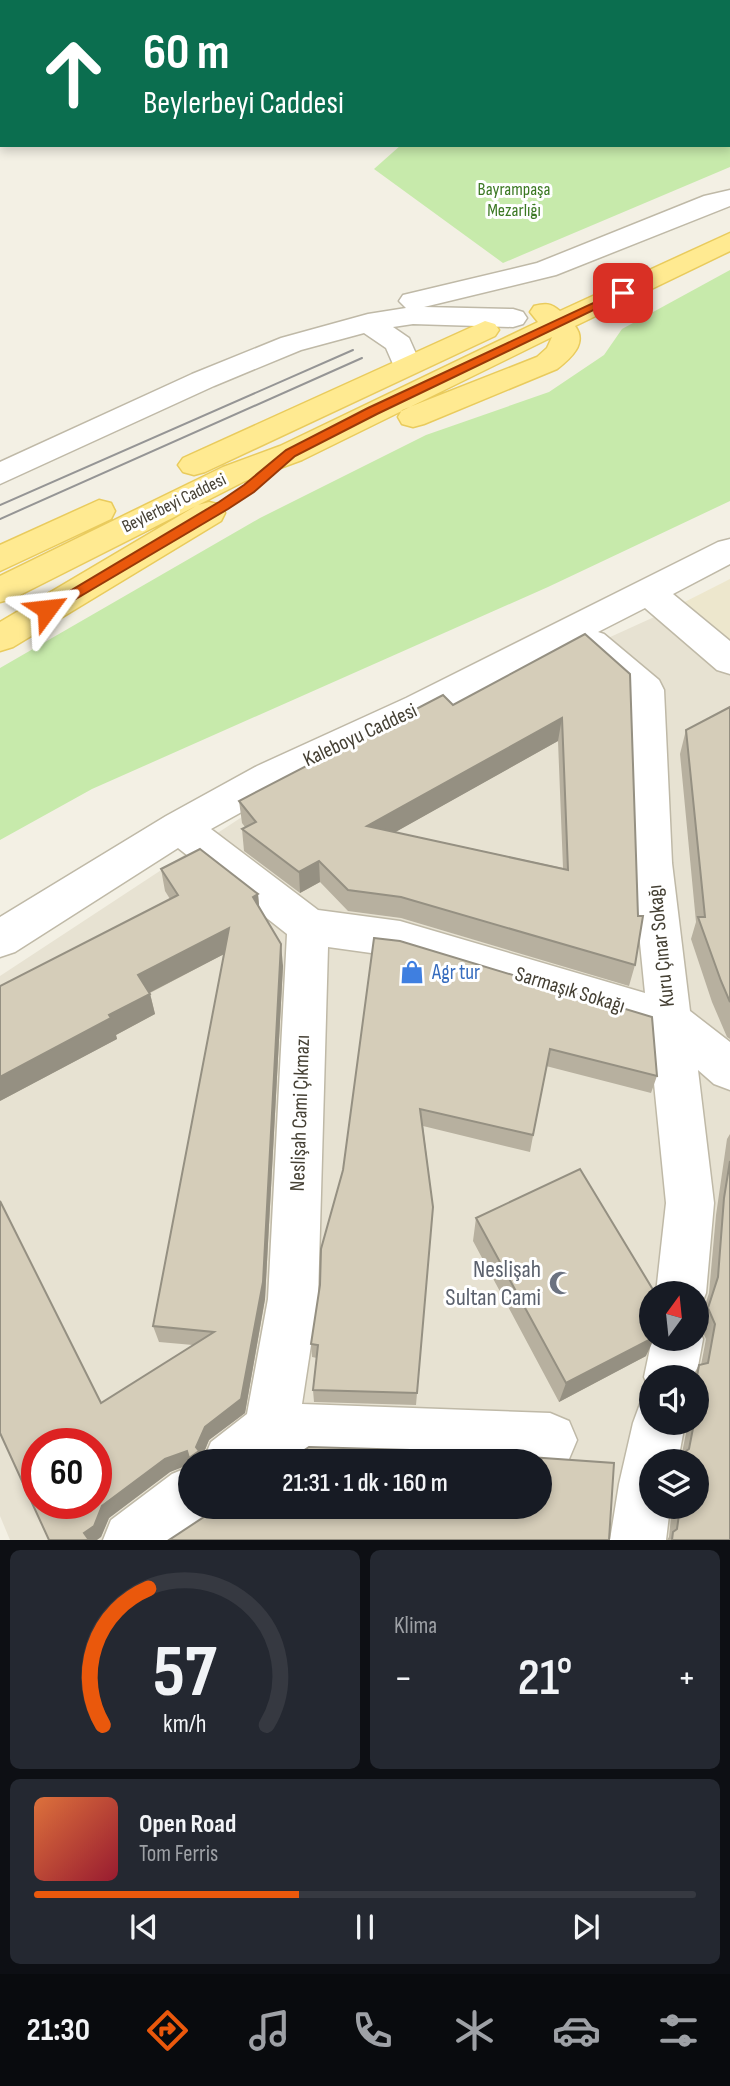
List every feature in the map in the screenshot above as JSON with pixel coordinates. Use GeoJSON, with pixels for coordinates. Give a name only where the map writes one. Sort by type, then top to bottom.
{"type":"FeatureCollection","features":[{"type":"Feature","properties":{"kind":"main road","name":"Beylerbeyi Caddesi"},"geometry":{"type":"LineString","coordinates":[[536,317],[730,212]]}},
{"type":"Feature","properties":{"kind":"main road","name":"Beylerbeyi Caddesi"},"geometry":{"type":"LineString","coordinates":[[0,559],[406,365],[730,241]]}},
{"type":"Feature","properties":{"kind":"main road","name":"Beylerbeyi Caddesi"},"geometry":{"type":"LineString","coordinates":[[0,590],[234,474],[290,453],[332,433],[358,433],[394,424],[529,372],[555,359],[566,341],[566,333],[536,317]]}},
{"type":"Feature","properties":{"kind":"main road"},"geometry":{"type":"LineString","coordinates":[[0,638],[223,505],[249,488],[290,453]]}},
{"type":"Feature","properties":{"kind":"main road"},"geometry":{"type":"LineString","coordinates":[[0,548],[62,529]]}},
{"type":"Feature","properties":{"kind":"street"},"geometry":{"type":"LineString","coordinates":[[291,344],[334,322],[546,269],[713,202],[730,198]]}},
{"type":"Feature","properties":{"kind":"street"},"geometry":{"type":"LineString","coordinates":[[451,293],[492,295],[536,317]]}},
{"type":"Feature","properties":{"kind":"street"},"geometry":{"type":"LineString","coordinates":[[0,474],[203,380],[291,344],[368,323],[413,315],[536,317]]}},
{"type":"Feature","properties":{"kind":"street"},"geometry":{"type":"LineString","coordinates":[[368,323],[399,344],[406,365]]}},
{"type":"Feature","properties":{"kind":"street","name":"Kaleboyu Caddesi"},"geometry":{"type":"LineString","coordinates":[[0,939],[180,827],[271,777],[576,630],[730,551]]}},
{"type":"Feature","properties":{"kind":"street"},"geometry":{"type":"LineString","coordinates":[[649,592],[730,661]]}},
{"type":"Feature","properties":{"kind":"street","name":"Kuru Çınar Sokağı"},"geometry":{"type":"LineString","coordinates":[[576,630],[646,690],[652,863],[690,1203],[682,1281]]}},
{"type":"Feature","properties":{"kind":"street"},"geometry":{"type":"LineString","coordinates":[[180,827],[308,927]]}},
{"type":"Feature","properties":{"kind":"street","name":"Sarmaşık Sokağı"},"geometry":{"type":"LineString","coordinates":[[308,927],[400,939],[669,1020],[730,1069]]}},
{"type":"Feature","properties":{"kind":"street","name":"Neslişah Cami Çıkmazı"},"geometry":{"type":"LineString","coordinates":[[271,1429],[293,1299],[308,927]]}},
{"type":"Feature","properties":{"kind":"street"},"geometry":{"type":"LineString","coordinates":[[245,1449],[271,1429],[550,1440]]}},
{"type":"Feature","properties":{"kind":"street"},"geometry":{"type":"LineString","coordinates":[[639,1540],[646,1484],[656,1435]]}},
{"type":"Feature","properties":{"kind":"street"},"geometry":{"type":"LineString","coordinates":[[131,1540],[178,1503]]}},
{"type":"Feature","properties":{"kind":"shaded area"},"geometry":{"type":"Polygon","coordinates":[[[730,579],[730,664],[663,613],[730,579]]]}},
{"type":"Feature","properties":{"kind":"shaded area"},"geometry":{"type":"Polygon","coordinates":[[[663,613],[730,664],[730,1540],[10,1540],[0,1516],[0,976],[303,777],[663,613]]]}},
{"type":"Feature","properties":{"kind":"green space","name":"Bayrampaşa Mezarlığı"},"geometry":{"type":"Polygon","coordinates":[[[399,147],[730,147],[730,167],[503,263],[374,169],[399,147]]]}},
{"type":"Feature","properties":{"kind":"green space"},"geometry":{"type":"Polygon","coordinates":[[[730,270],[730,501],[548,587],[92,789],[0,840],[0,668],[260,518],[426,435],[549,392],[604,355],[622,329],[730,270]]]}},
{"type":"Feature","properties":{"kind":"building"},"geometry":{"type":"Polygon","coordinates":[[[585,634],[630,674],[638,916],[643,916],[635,965],[401,897],[348,890],[319,861],[299,872],[242,829],[256,822],[239,801],[443,695],[453,705],[585,634]],[[562,718],[367,826],[568,870],[562,718]]]}},
{"type":"Feature","properties":{"kind":"building"},"geometry":{"type":"Polygon","coordinates":[[[730,707],[730,1002],[698,917],[705,917],[686,730],[730,707]]]}},
{"type":"Feature","properties":{"kind":"building"},"geometry":{"type":"Polygon","coordinates":[[[200,849],[258,894],[253,897],[281,944],[263,1282],[241,1399],[205,1427],[198,1449],[178,1449],[178,1454],[165,1459],[112,1499],[112,1428],[21,1428],[21,1479],[0,1433],[0,1201],[101,1403],[214,1332],[153,1326],[229,928],[138,975],[150,994],[109,1015],[111,1018],[0,1077],[0,986],[178,895],[161,869],[200,849]]]}},
{"type":"Feature","properties":{"kind":"building"},"geometry":{"type":"Polygon","coordinates":[[[374,938],[400,941],[652,1017],[657,1076],[550,1049],[533,1135],[420,1109],[433,1207],[417,1393],[313,1390],[318,1345],[311,1344],[320,1285],[321,1249],[343,1170],[374,938]]]}},
{"type":"Feature","properties":{"kind":"building"},"geometry":{"type":"Polygon","coordinates":[[[730,1161],[730,1540],[672,1540],[678,1519],[709,1519],[709,1449],[689,1449],[692,1435],[709,1435],[709,1365],[699,1365],[708,1363],[715,1324],[709,1305],[718,1277],[724,1198],[730,1161]]]}},
{"type":"Feature","properties":{"kind":"building","name":"Neslişah Sultan Cami"},"geometry":{"type":"Polygon","coordinates":[[[580,1169],[648,1281],[639,1281],[639,1345],[566,1383],[476,1218],[580,1169]]]}},
{"type":"Feature","properties":{"kind":"building"},"geometry":{"type":"Polygon","coordinates":[[[309,1447],[376,1449],[306,1449],[309,1447]]]}},
{"type":"Feature","properties":{"kind":"building"},"geometry":{"type":"Polygon","coordinates":[[[552,1459],[614,1463],[609,1540],[169,1540],[201,1519],[552,1519],[552,1459]]]}},
{"type":"Feature","properties":{"kind":"building"},"geometry":{"type":"Polygon","coordinates":[[[39,1519],[97,1519],[94,1526],[84,1533],[89,1540],[49,1540],[39,1519]]]}},
{"type":"Feature","properties":{"kind":"tram line"},"geometry":{"type":"LineString","coordinates":[[0,505],[353,350]]}},
{"type":"Feature","properties":{"kind":"tram line"},"geometry":{"type":"LineString","coordinates":[[0,519],[362,358]]}},
{"type":"Feature","properties":{"kind":"place","name":"Agr tur"},"geometry":{"type":"Point","coordinates":[412,972]}},
{"type":"Feature","properties":{"kind":"place","name":"Neslişah Sultan Cami"},"geometry":{"type":"Point","coordinates":[561,1283]}},
{"type":"Feature","properties":{"kind":"route"},"geometry":{"type":"LineString","coordinates":[[47,609],[223,505],[249,488],[290,453],[623,293]]}}]}
